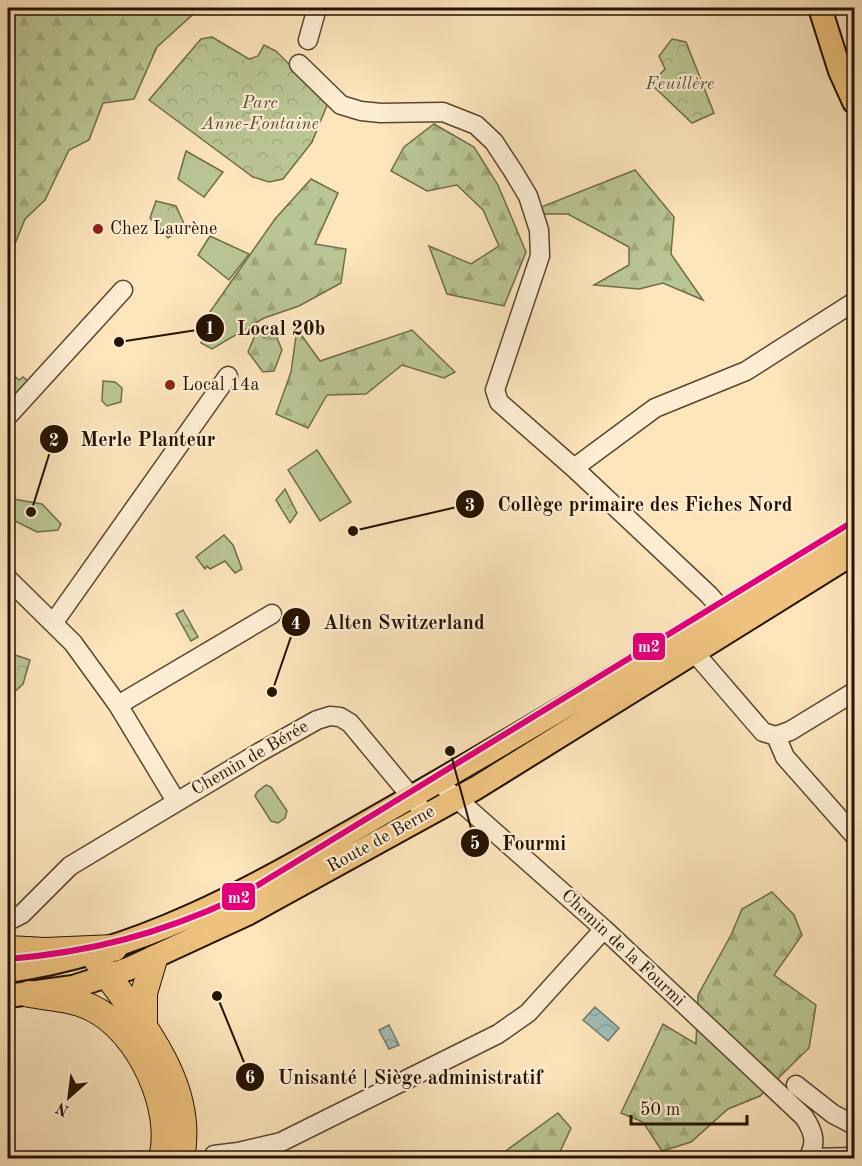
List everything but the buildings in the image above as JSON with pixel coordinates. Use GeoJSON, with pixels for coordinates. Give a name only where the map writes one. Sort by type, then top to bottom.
{"type":"FeatureCollection","features":[{"type":"Feature","properties":{"kind":"highway"},"geometry":{"type":"LineString","coordinates":[[8,949],[104,951],[108,976],[165,1062],[180,1099],[184,1127],[181,1158]]}},
{"type":"Feature","properties":{"kind":"highway"},"geometry":{"type":"LineString","coordinates":[[144,1029],[144,993],[154,959]]}},
{"type":"Feature","properties":{"kind":"highway"},"geometry":{"type":"LineString","coordinates":[[18,995],[90,1006],[112,1020],[123,1032],[144,1064],[160,1101],[165,1127],[162,1158]]}},
{"type":"Feature","properties":{"kind":"main road"},"geometry":{"type":"LineString","coordinates":[[820,8],[827,34],[855,102]]}},
{"type":"Feature","properties":{"kind":"main road","name":"Route de Berne"},"geometry":{"type":"LineString","coordinates":[[18,995],[73,987],[108,976],[154,959],[247,914],[418,805],[439,782],[855,531]]}},
{"type":"Feature","properties":{"kind":"main road","name":"Route de Berne"},"geometry":{"type":"LineString","coordinates":[[8,971],[104,951],[175,925],[418,805],[455,798],[855,553]]}},
{"type":"Feature","properties":{"kind":"street"},"geometry":{"type":"LineString","coordinates":[[308,40],[317,8]]}},
{"type":"Feature","properties":{"kind":"street"},"geometry":{"type":"LineString","coordinates":[[299,64],[341,105],[361,111],[381,113],[443,112],[476,125],[494,142],[528,196],[539,230],[540,256],[495,390],[499,402],[574,468],[710,595],[723,611]]}},
{"type":"Feature","properties":{"kind":"street"},"geometry":{"type":"LineString","coordinates":[[8,416],[123,290]]}},
{"type":"Feature","properties":{"kind":"street"},"geometry":{"type":"LineString","coordinates":[[574,468],[655,408],[746,371],[855,302]]}},
{"type":"Feature","properties":{"kind":"street"},"geometry":{"type":"LineString","coordinates":[[54,622],[228,376]]}},
{"type":"Feature","properties":{"kind":"street","name":"Chemin de Bérée"},"geometry":{"type":"LineString","coordinates":[[8,579],[73,643],[118,705],[176,801]]}},
{"type":"Feature","properties":{"kind":"street"},"geometry":{"type":"LineString","coordinates":[[118,705],[272,614]]}},
{"type":"Feature","properties":{"kind":"street"},"geometry":{"type":"LineString","coordinates":[[694,652],[763,732],[776,736],[790,732],[855,692]]}},
{"type":"Feature","properties":{"kind":"street","name":"Chemin de Bérée"},"geometry":{"type":"LineString","coordinates":[[8,921],[22,914],[70,866],[176,801],[317,720],[330,716],[340,717],[350,723],[418,805]]}},
{"type":"Feature","properties":{"kind":"street"},"geometry":{"type":"LineString","coordinates":[[776,736],[785,757],[855,835]]}},
{"type":"Feature","properties":{"kind":"street","name":"Chemin de la Fourmi"},"geometry":{"type":"LineString","coordinates":[[439,782],[604,929],[804,1117],[810,1125],[814,1141],[808,1158]]}},
{"type":"Feature","properties":{"kind":"street"},"geometry":{"type":"LineString","coordinates":[[214,1155],[281,1142],[498,1034],[528,1013],[604,929]]}},
{"type":"Feature","properties":{"kind":"street"},"geometry":{"type":"LineString","coordinates":[[796,1085],[833,1113],[855,1125]]}},
{"type":"Feature","properties":{"kind":"street"},"geometry":{"type":"LineString","coordinates":[[808,1158],[855,1158]]}},
{"type":"Feature","properties":{"kind":"green space"},"geometry":{"type":"Polygon","coordinates":[[[8,8],[54,8],[90,14],[96,8],[200,8],[157,47],[134,99],[103,103],[89,140],[69,150],[45,200],[25,219],[8,261],[8,8]]]}},
{"type":"Feature","properties":{"kind":"green space","name":"Parc Anne-Fontaine"},"geometry":{"type":"Polygon","coordinates":[[[212,37],[249,59],[258,56],[264,45],[276,51],[328,103],[312,142],[283,179],[269,182],[253,177],[149,100],[201,39],[212,37]]]}},
{"type":"Feature","properties":{"kind":"green space","name":"Feuillère"},"geometry":{"type":"Polygon","coordinates":[[[672,39],[686,42],[714,113],[692,123],[651,84],[665,69],[659,56],[672,39]]]}},
{"type":"Feature","properties":{"kind":"green space"},"geometry":{"type":"Polygon","coordinates":[[[434,124],[474,147],[498,185],[526,252],[504,306],[447,294],[429,246],[471,264],[499,246],[483,210],[457,185],[427,191],[391,171],[404,147],[434,124]]]}},
{"type":"Feature","properties":{"kind":"green space"},"geometry":{"type":"Polygon","coordinates":[[[186,151],[223,172],[204,197],[178,179],[186,151]]]}},
{"type":"Feature","properties":{"kind":"green space"},"geometry":{"type":"Polygon","coordinates":[[[635,170],[674,217],[671,254],[703,300],[663,283],[639,289],[594,285],[629,265],[629,247],[568,214],[545,214],[536,209],[635,170]]]}},
{"type":"Feature","properties":{"kind":"green space"},"geometry":{"type":"Polygon","coordinates":[[[311,179],[338,193],[315,244],[346,249],[341,283],[299,306],[264,318],[212,349],[201,343],[206,334],[198,329],[275,219],[311,179]]]}},
{"type":"Feature","properties":{"kind":"green space"},"geometry":{"type":"Polygon","coordinates":[[[156,201],[176,206],[185,226],[168,238],[150,218],[156,201]]]}},
{"type":"Feature","properties":{"kind":"green space"},"geometry":{"type":"Polygon","coordinates":[[[210,236],[249,254],[229,280],[198,255],[210,236]]]}},
{"type":"Feature","properties":{"kind":"green space"},"geometry":{"type":"Polygon","coordinates":[[[297,329],[320,361],[412,330],[455,372],[444,378],[402,365],[366,394],[327,395],[308,428],[276,414],[291,372],[297,329]]]}},
{"type":"Feature","properties":{"kind":"green space"},"geometry":{"type":"Polygon","coordinates":[[[262,332],[264,338],[275,333],[282,350],[274,371],[263,372],[248,352],[256,333],[262,332]]]}},
{"type":"Feature","properties":{"kind":"green space"},"geometry":{"type":"Polygon","coordinates":[[[8,370],[19,380],[23,377],[30,383],[10,405],[8,402],[8,370]]]}},
{"type":"Feature","properties":{"kind":"green space"},"geometry":{"type":"Polygon","coordinates":[[[103,381],[115,382],[122,388],[121,402],[107,406],[102,401],[103,381]]]}},
{"type":"Feature","properties":{"kind":"green space"},"geometry":{"type":"Polygon","coordinates":[[[317,450],[351,502],[320,521],[288,470],[317,450]]]}},
{"type":"Feature","properties":{"kind":"green space"},"geometry":{"type":"Polygon","coordinates":[[[285,489],[297,513],[290,523],[276,500],[285,489]]]}},
{"type":"Feature","properties":{"kind":"green space"},"geometry":{"type":"Polygon","coordinates":[[[13,499],[42,504],[61,524],[58,530],[37,532],[13,520],[13,499]]]}},
{"type":"Feature","properties":{"kind":"green space"},"geometry":{"type":"Polygon","coordinates":[[[224,535],[233,545],[242,569],[235,573],[225,561],[210,569],[207,566],[205,569],[196,557],[224,535]]]}},
{"type":"Feature","properties":{"kind":"green space"},"geometry":{"type":"Polygon","coordinates":[[[183,610],[198,637],[191,641],[176,614],[183,610]]]}},
{"type":"Feature","properties":{"kind":"green space"},"geometry":{"type":"Polygon","coordinates":[[[12,654],[30,660],[23,684],[10,696],[8,675],[12,654]]]}},
{"type":"Feature","properties":{"kind":"green space"},"geometry":{"type":"Polygon","coordinates":[[[266,785],[271,787],[287,811],[285,818],[278,823],[271,821],[255,796],[266,785]]]}},
{"type":"Feature","properties":{"kind":"green space"},"geometry":{"type":"Polygon","coordinates":[[[772,892],[794,915],[802,935],[774,975],[816,1005],[809,1048],[760,1096],[728,1109],[691,1142],[662,1151],[643,1122],[621,1113],[663,1024],[696,1044],[698,995],[731,935],[742,909],[772,892]]]}},
{"type":"Feature","properties":{"kind":"green space"},"geometry":{"type":"Polygon","coordinates":[[[558,1113],[571,1128],[557,1158],[496,1158],[558,1113]]]}},
{"type":"Feature","properties":{"kind":"water"},"geometry":{"type":"Polygon","coordinates":[[[595,1007],[619,1028],[608,1041],[583,1020],[595,1007]]]}},
{"type":"Feature","properties":{"kind":"water"},"geometry":{"type":"Polygon","coordinates":[[[389,1025],[399,1045],[389,1049],[379,1030],[389,1025]]]}},
{"type":"Feature","properties":{"kind":"transit line","name":"m2"},"geometry":{"type":"LineString","coordinates":[[8,959],[68,952],[124,940],[152,932],[235,899],[854,521]]}},
{"type":"Feature","properties":{"kind":"place","name":"Chez Laurène"},"geometry":{"type":"Point","coordinates":[98,229]}},
{"type":"Feature","properties":{"kind":"place","name":"Local 20b"},"geometry":{"type":"Point","coordinates":[119,342]}},
{"type":"Feature","properties":{"kind":"place","name":"Local 14a"},"geometry":{"type":"Point","coordinates":[170,385]}},
{"type":"Feature","properties":{"kind":"place","name":"Merle Planteur"},"geometry":{"type":"Point","coordinates":[31,512]}},
{"type":"Feature","properties":{"kind":"place","name":"Collège primaire des Fiches Nord"},"geometry":{"type":"Point","coordinates":[353,531]}},
{"type":"Feature","properties":{"kind":"place","name":"Alten Switzerland"},"geometry":{"type":"Point","coordinates":[272,692]}},
{"type":"Feature","properties":{"kind":"place","name":"Fourmi"},"geometry":{"type":"Point","coordinates":[450,751]}},
{"type":"Feature","properties":{"kind":"place","name":"Unisanté | Siège administratif"},"geometry":{"type":"Point","coordinates":[217,996]}}]}
